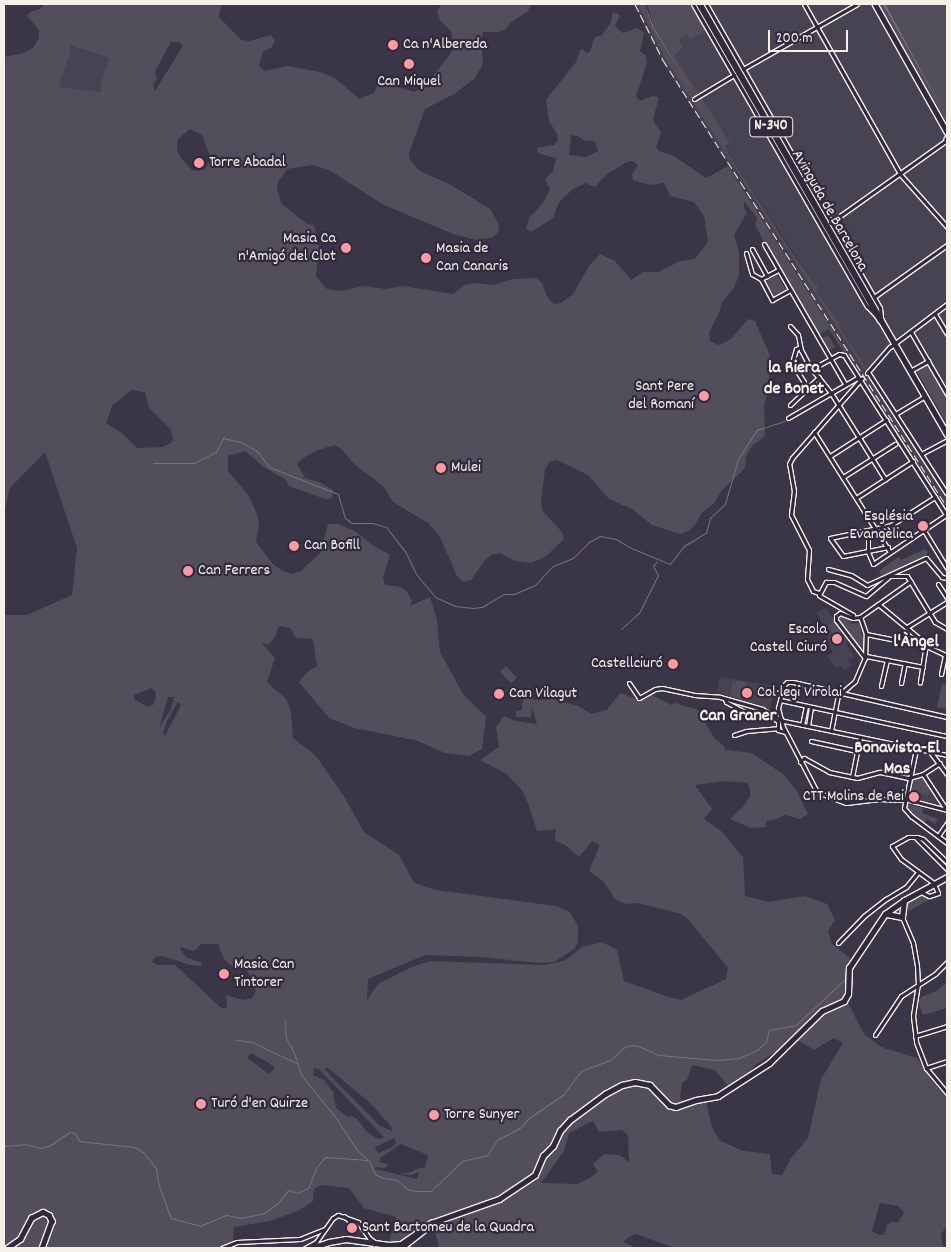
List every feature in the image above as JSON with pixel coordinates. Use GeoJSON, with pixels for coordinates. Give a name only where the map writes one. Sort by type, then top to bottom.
{"type":"FeatureCollection","features":[{"type":"Feature","properties":{"kind":"main road","name":"Avinguda de Barcelona"},"geometry":{"type":"LineString","coordinates":[[700,4],[876,304],[881,320],[947,434]]}},
{"type":"Feature","properties":{"kind":"main road"},"geometry":{"type":"LineString","coordinates":[[875,4],[947,132]]}},
{"type":"Feature","properties":{"kind":"main road"},"geometry":{"type":"LineString","coordinates":[[311,1248],[335,1240],[361,1240],[368,1238],[376,1247],[404,1243],[429,1224],[499,1199],[532,1178],[538,1170],[543,1156],[554,1146],[566,1124],[605,1094],[630,1082],[646,1083],[656,1089],[668,1105],[676,1107],[696,1100],[718,1096],[769,1063],[822,1012],[844,1001],[848,994],[848,970],[885,914],[904,900],[947,877]]}},
{"type":"Feature","properties":{"kind":"main road"},"geometry":{"type":"LineString","coordinates":[[899,913],[904,900]]}},
{"type":"Feature","properties":{"kind":"main road"},"geometry":{"type":"LineString","coordinates":[[895,907],[893,910],[899,913]]}},
{"type":"Feature","properties":{"kind":"main road"},"geometry":{"type":"LineString","coordinates":[[885,914],[899,913]]}},
{"type":"Feature","properties":{"kind":"main road"},"geometry":{"type":"LineString","coordinates":[[7,1248],[20,1239],[31,1218],[43,1212],[50,1214],[52,1221],[42,1248]]}},
{"type":"Feature","properties":{"kind":"street","name":"Avinguda de Barcelona"},"geometry":{"type":"LineString","coordinates":[[693,4],[865,302],[881,320]]}},
{"type":"Feature","properties":{"kind":"street","name":"Avinguda de Barcelona"},"geometry":{"type":"LineString","coordinates":[[706,4],[715,30]]}},
{"type":"Feature","properties":{"kind":"street"},"geometry":{"type":"LineString","coordinates":[[804,4],[900,174],[947,226]]}},
{"type":"Feature","properties":{"kind":"street"},"geometry":{"type":"LineString","coordinates":[[743,69],[857,4]]}},
{"type":"Feature","properties":{"kind":"street","name":"Avinguda de Barcelona"},"geometry":{"type":"LineString","coordinates":[[709,11],[829,223],[874,297],[876,304]]}},
{"type":"Feature","properties":{"kind":"street"},"geometry":{"type":"LineString","coordinates":[[694,99],[734,75]]}},
{"type":"Feature","properties":{"kind":"street"},"geometry":{"type":"LineString","coordinates":[[829,223],[947,141]]}},
{"type":"Feature","properties":{"kind":"street"},"geometry":{"type":"LineString","coordinates":[[764,244],[845,384]]}},
{"type":"Feature","properties":{"kind":"street"},"geometry":{"type":"LineString","coordinates":[[874,297],[947,245]]}},
{"type":"Feature","properties":{"kind":"street"},"geometry":{"type":"LineString","coordinates":[[752,249],[767,276]]}},
{"type":"Feature","properties":{"kind":"street"},"geometry":{"type":"LineString","coordinates":[[746,253],[752,274],[761,279],[772,300],[790,290]]}},
{"type":"Feature","properties":{"kind":"street"},"geometry":{"type":"LineString","coordinates":[[761,279],[778,270]]}},
{"type":"Feature","properties":{"kind":"street"},"geometry":{"type":"LineString","coordinates":[[865,302],[870,307],[876,304]]}},
{"type":"Feature","properties":{"kind":"street"},"geometry":{"type":"LineString","coordinates":[[947,304],[895,344],[867,372],[897,413],[947,494]]}},
{"type":"Feature","properties":{"kind":"street"},"geometry":{"type":"LineString","coordinates":[[935,314],[947,334]]}},
{"type":"Feature","properties":{"kind":"street"},"geometry":{"type":"LineString","coordinates":[[790,326],[798,335],[800,347],[812,369],[838,405],[885,479]]}},
{"type":"Feature","properties":{"kind":"street"},"geometry":{"type":"LineString","coordinates":[[911,332],[947,394]]}},
{"type":"Feature","properties":{"kind":"street"},"geometry":{"type":"LineString","coordinates":[[800,347],[796,349],[792,363],[804,382],[801,393]]}},
{"type":"Feature","properties":{"kind":"street"},"geometry":{"type":"LineString","coordinates":[[812,369],[842,354],[862,379],[947,515],[923,529],[873,564],[868,552],[868,530]]}},
{"type":"Feature","properties":{"kind":"street"},"geometry":{"type":"LineString","coordinates":[[910,371],[928,361]]}},
{"type":"Feature","properties":{"kind":"street"},"geometry":{"type":"LineString","coordinates":[[790,405],[819,377]]}},
{"type":"Feature","properties":{"kind":"street"},"geometry":{"type":"LineString","coordinates":[[788,418],[845,384],[857,378],[862,379]]}},
{"type":"Feature","properties":{"kind":"street"},"geometry":{"type":"LineString","coordinates":[[854,618],[853,615],[813,591],[807,579],[808,550],[791,515],[794,491],[788,467],[792,458],[862,379]]}},
{"type":"Feature","properties":{"kind":"street"},"geometry":{"type":"LineString","coordinates":[[897,413],[925,396]]}},
{"type":"Feature","properties":{"kind":"street"},"geometry":{"type":"LineString","coordinates":[[830,456],[886,420]]}},
{"type":"Feature","properties":{"kind":"street"},"geometry":{"type":"LineString","coordinates":[[814,432],[890,552]]}},
{"type":"Feature","properties":{"kind":"street"},"geometry":{"type":"LineString","coordinates":[[923,453],[947,440]]}},
{"type":"Feature","properties":{"kind":"street"},"geometry":{"type":"LineString","coordinates":[[843,477],[895,444]]}},
{"type":"Feature","properties":{"kind":"street"},"geometry":{"type":"LineString","coordinates":[[856,498],[913,462]]}},
{"type":"Feature","properties":{"kind":"street"},"geometry":{"type":"LineString","coordinates":[[888,547],[843,556],[831,541],[831,536],[892,525],[935,497]]}},
{"type":"Feature","properties":{"kind":"street"},"geometry":{"type":"LineString","coordinates":[[923,529],[947,568]]}},
{"type":"Feature","properties":{"kind":"street"},"geometry":{"type":"LineString","coordinates":[[828,569],[851,575],[867,585],[926,558],[942,577],[947,578]]}},
{"type":"Feature","properties":{"kind":"street"},"geometry":{"type":"LineString","coordinates":[[819,593],[823,586],[830,581],[866,596],[889,576],[904,575],[911,582],[938,625],[947,629]]}},
{"type":"Feature","properties":{"kind":"street"},"geometry":{"type":"LineString","coordinates":[[911,582],[860,617],[854,618],[840,613],[835,618],[865,657],[923,667]]}},
{"type":"Feature","properties":{"kind":"street"},"geometry":{"type":"LineString","coordinates":[[907,627],[930,614],[947,600],[938,584]]}},
{"type":"Feature","properties":{"kind":"street"},"geometry":{"type":"LineString","coordinates":[[878,604],[907,627],[926,646]]}},
{"type":"Feature","properties":{"kind":"street"},"geometry":{"type":"LineString","coordinates":[[831,730],[839,694],[858,675],[865,657],[866,634],[860,617]]}},
{"type":"Feature","properties":{"kind":"street"},"geometry":{"type":"LineString","coordinates":[[866,634],[926,646],[946,655],[941,674]]}},
{"type":"Feature","properties":{"kind":"street"},"geometry":{"type":"LineString","coordinates":[[920,683],[926,646]]}},
{"type":"Feature","properties":{"kind":"street"},"geometry":{"type":"LineString","coordinates":[[881,686],[887,660]]}},
{"type":"Feature","properties":{"kind":"street"},"geometry":{"type":"LineString","coordinates":[[901,683],[905,663]]}},
{"type":"Feature","properties":{"kind":"street"},"geometry":{"type":"LineString","coordinates":[[947,717],[788,682],[780,700],[779,712],[792,747],[816,792],[846,802],[879,799],[905,800],[947,810]]}},
{"type":"Feature","properties":{"kind":"street"},"geometry":{"type":"LineString","coordinates":[[629,683],[639,698],[655,689],[662,688],[726,699],[753,706],[789,722],[947,755]]}},
{"type":"Feature","properties":{"kind":"street"},"geometry":{"type":"LineString","coordinates":[[847,687],[847,695]]}},
{"type":"Feature","properties":{"kind":"street"},"geometry":{"type":"LineString","coordinates":[[726,699],[726,702],[749,714],[771,717],[778,721],[778,728]]}},
{"type":"Feature","properties":{"kind":"street"},"geometry":{"type":"LineString","coordinates":[[780,700],[947,736]]}},
{"type":"Feature","properties":{"kind":"street"},"geometry":{"type":"LineString","coordinates":[[802,724],[806,705]]}},
{"type":"Feature","properties":{"kind":"street"},"geometry":{"type":"LineString","coordinates":[[808,726],[811,707]]}},
{"type":"Feature","properties":{"kind":"street"},"geometry":{"type":"LineString","coordinates":[[774,715],[779,712]]}},
{"type":"Feature","properties":{"kind":"street"},"geometry":{"type":"LineString","coordinates":[[786,733],[789,722]]}},
{"type":"Feature","properties":{"kind":"street"},"geometry":{"type":"LineString","coordinates":[[734,735],[746,731],[778,728],[786,733]]}},
{"type":"Feature","properties":{"kind":"street"},"geometry":{"type":"LineString","coordinates":[[852,777],[860,737]]}},
{"type":"Feature","properties":{"kind":"street"},"geometry":{"type":"LineString","coordinates":[[811,741],[857,751]]}},
{"type":"Feature","properties":{"kind":"street"},"geometry":{"type":"LineString","coordinates":[[792,747],[804,758],[829,772],[860,778],[880,772],[910,778],[923,774],[940,763]]}},
{"type":"Feature","properties":{"kind":"street"},"geometry":{"type":"LineString","coordinates":[[916,749],[904,807],[907,812],[947,843]]}},
{"type":"Feature","properties":{"kind":"street"},"geometry":{"type":"LineString","coordinates":[[928,751],[936,758],[947,774]]}},
{"type":"Feature","properties":{"kind":"street"},"geometry":{"type":"LineString","coordinates":[[936,758],[940,754]]}},
{"type":"Feature","properties":{"kind":"street"},"geometry":{"type":"LineString","coordinates":[[800,762],[804,758]]}},
{"type":"Feature","properties":{"kind":"street"},"geometry":{"type":"LineString","coordinates":[[923,774],[947,810]]}},
{"type":"Feature","properties":{"kind":"street"},"geometry":{"type":"LineString","coordinates":[[938,836],[947,823]]}},
{"type":"Feature","properties":{"kind":"street"},"geometry":{"type":"LineString","coordinates":[[938,894],[934,884],[901,859],[892,846],[913,836],[947,862]]}},
{"type":"Feature","properties":{"kind":"street"},"geometry":{"type":"LineString","coordinates":[[939,857],[947,869]]}},
{"type":"Feature","properties":{"kind":"street"},"geometry":{"type":"LineString","coordinates":[[838,943],[864,916],[906,887],[918,872]]}},
{"type":"Feature","properties":{"kind":"street"},"geometry":{"type":"LineString","coordinates":[[921,891],[929,896],[942,892]]}},
{"type":"Feature","properties":{"kind":"street"},"geometry":{"type":"LineString","coordinates":[[899,913],[915,949],[918,984],[913,1016],[914,1036],[926,1068],[947,1093]]}},
{"type":"Feature","properties":{"kind":"street"},"geometry":{"type":"LineString","coordinates":[[875,1035],[895,1003],[908,990],[935,974],[947,962]]}},
{"type":"Feature","properties":{"kind":"street"},"geometry":{"type":"LineString","coordinates":[[914,1036],[947,1026]]}},
{"type":"Feature","properties":{"kind":"street"},"geometry":{"type":"LineString","coordinates":[[926,1068],[947,1061]]}},
{"type":"Feature","properties":{"kind":"street"},"geometry":{"type":"LineString","coordinates":[[344,1216],[353,1224]]}},
{"type":"Feature","properties":{"kind":"street"},"geometry":{"type":"LineString","coordinates":[[305,1248],[315,1243],[334,1217],[344,1216],[358,1222],[368,1238]]}},
{"type":"Feature","properties":{"kind":"street"},"geometry":{"type":"LineString","coordinates":[[222,1248],[242,1242],[300,1238],[325,1229]]}},
{"type":"Feature","properties":{"kind":"street"},"geometry":{"type":"LineString","coordinates":[[390,1248],[406,1245],[424,1231]]}},
{"type":"Feature","properties":{"kind":"shaded area"},"geometry":{"type":"Polygon","coordinates":[[[45,4],[221,4],[219,17],[241,40],[249,41],[271,35],[275,41],[271,48],[263,51],[259,66],[265,71],[287,66],[320,72],[335,78],[359,99],[374,93],[377,86],[384,83],[414,92],[427,84],[453,50],[452,33],[440,20],[437,11],[441,5],[532,4],[527,12],[510,23],[506,29],[498,32],[483,32],[481,40],[483,64],[475,78],[454,94],[425,109],[409,153],[410,160],[420,171],[451,185],[490,209],[498,223],[499,231],[493,237],[477,240],[453,234],[382,204],[331,171],[312,165],[287,169],[278,182],[277,189],[281,203],[307,224],[314,225],[319,247],[316,276],[327,289],[342,291],[364,286],[386,289],[402,286],[453,294],[465,285],[473,283],[493,285],[513,279],[536,278],[542,283],[548,298],[554,304],[561,303],[573,294],[589,266],[600,254],[615,261],[631,280],[643,272],[659,272],[680,261],[695,259],[708,242],[704,216],[694,202],[670,196],[664,183],[650,185],[633,180],[632,174],[638,165],[633,161],[627,162],[606,175],[595,187],[586,183],[573,189],[559,202],[553,218],[531,232],[526,229],[529,218],[543,203],[550,189],[545,179],[553,171],[556,158],[538,153],[537,148],[554,145],[558,141],[557,134],[549,121],[546,100],[576,62],[580,51],[582,49],[586,53],[590,52],[593,41],[597,36],[601,36],[610,24],[613,12],[620,15],[615,26],[623,33],[637,28],[644,33],[640,51],[646,56],[647,63],[636,96],[640,101],[652,96],[659,97],[653,120],[661,133],[656,147],[659,151],[672,155],[706,178],[728,166],[947,510],[947,514],[829,329],[819,335],[755,225],[757,218],[744,201],[744,208],[747,213],[734,235],[739,252],[739,275],[734,288],[721,304],[720,311],[709,333],[710,341],[717,345],[731,339],[748,319],[755,321],[770,356],[769,390],[764,404],[765,436],[752,446],[746,456],[745,467],[742,471],[722,490],[714,503],[702,513],[694,526],[688,531],[680,534],[652,525],[632,509],[609,499],[588,475],[557,460],[549,462],[545,470],[541,501],[542,510],[562,532],[564,539],[545,557],[531,563],[515,561],[500,553],[492,555],[485,560],[471,580],[463,582],[457,576],[439,535],[428,523],[393,502],[384,487],[353,463],[342,449],[334,445],[318,450],[303,458],[297,464],[305,478],[319,482],[333,490],[332,498],[325,499],[289,486],[286,480],[264,467],[245,451],[228,456],[228,471],[249,496],[258,517],[259,524],[256,542],[273,564],[281,570],[292,574],[301,571],[321,552],[328,524],[339,524],[356,532],[371,544],[390,555],[383,577],[385,585],[401,587],[408,593],[412,601],[410,606],[430,597],[437,620],[440,652],[463,694],[486,717],[482,749],[469,756],[445,753],[415,740],[354,728],[329,718],[299,682],[306,673],[317,666],[313,639],[296,638],[290,628],[279,626],[275,637],[268,645],[261,642],[275,658],[267,682],[286,699],[291,711],[293,738],[316,756],[345,798],[364,832],[399,855],[414,883],[436,890],[556,906],[570,912],[578,926],[578,942],[574,949],[554,962],[538,963],[482,957],[425,955],[368,979],[367,1000],[378,984],[412,967],[430,961],[546,965],[566,960],[582,947],[602,942],[617,950],[624,981],[669,997],[681,1000],[726,979],[728,968],[688,919],[679,913],[637,903],[626,904],[616,900],[604,882],[589,871],[600,845],[592,841],[579,857],[565,845],[555,840],[556,829],[537,831],[528,803],[521,789],[507,774],[480,760],[499,747],[496,727],[504,716],[515,721],[537,724],[532,707],[531,717],[516,717],[516,712],[522,710],[524,690],[533,692],[533,700],[553,699],[578,706],[591,714],[607,710],[620,693],[637,699],[652,695],[671,705],[675,703],[698,710],[715,739],[724,746],[725,750],[752,753],[784,775],[797,791],[808,814],[800,819],[785,815],[766,821],[766,827],[751,828],[730,819],[743,807],[751,795],[748,783],[724,781],[695,785],[712,809],[704,819],[721,831],[743,857],[745,896],[769,902],[805,896],[827,904],[835,920],[828,931],[832,944],[850,958],[845,997],[864,1034],[881,1047],[917,1058],[931,1080],[947,1098],[947,1226],[941,1234],[943,1248],[675,1248],[636,1234],[623,1242],[637,1248],[439,1248],[432,1220],[404,1242],[389,1243],[396,1217],[364,1208],[349,1188],[321,1185],[314,1189],[313,1201],[300,1210],[270,1221],[234,1227],[233,1242],[218,1248],[4,1248],[4,615],[27,615],[72,595],[77,548],[45,452],[10,488],[4,513],[4,57],[24,53],[33,48],[39,38],[39,30],[27,16],[30,12],[40,9],[45,4]],[[171,42],[155,71],[157,79],[153,84],[155,91],[183,46],[179,42],[171,42]],[[70,45],[70,52],[59,87],[101,92],[100,86],[109,58],[70,45]],[[190,129],[178,139],[177,150],[181,158],[192,170],[199,171],[205,169],[211,159],[202,135],[190,129]],[[571,135],[569,155],[586,157],[598,151],[595,141],[586,141],[571,135]],[[131,390],[112,406],[106,423],[122,433],[137,448],[163,447],[171,443],[173,438],[171,430],[149,408],[145,392],[131,390]],[[151,688],[134,695],[134,699],[148,707],[153,705],[156,696],[155,691],[151,688]],[[168,697],[159,728],[171,709],[174,697],[168,697]],[[178,702],[167,721],[163,733],[165,736],[181,705],[178,702]],[[201,944],[194,951],[181,947],[180,949],[186,957],[202,963],[201,966],[190,965],[163,956],[155,957],[152,961],[157,965],[175,965],[221,1008],[227,1008],[226,995],[243,1000],[252,998],[256,991],[250,975],[242,965],[237,963],[232,966],[224,959],[218,944],[201,944]],[[792,1037],[782,1048],[755,1065],[746,1075],[728,1086],[715,1070],[692,1065],[687,1080],[682,1083],[680,1099],[685,1102],[706,1102],[712,1127],[719,1140],[743,1151],[770,1154],[772,1174],[782,1175],[791,1158],[808,1138],[821,1079],[843,1043],[834,1038],[814,1050],[792,1037]],[[251,1053],[247,1058],[269,1074],[275,1068],[251,1053]],[[327,1067],[325,1069],[333,1079],[380,1126],[392,1131],[391,1126],[369,1102],[327,1067]],[[314,1068],[313,1075],[324,1080],[333,1092],[336,1108],[348,1117],[352,1116],[358,1120],[366,1131],[373,1136],[379,1139],[384,1137],[319,1069],[314,1068]],[[593,1121],[569,1133],[564,1151],[541,1183],[577,1184],[590,1178],[598,1171],[593,1164],[605,1154],[619,1155],[629,1162],[628,1135],[622,1130],[599,1132],[593,1121]],[[394,1138],[375,1147],[379,1153],[396,1143],[394,1138]],[[401,1144],[380,1158],[379,1162],[389,1164],[385,1168],[376,1167],[375,1169],[417,1179],[419,1172],[411,1175],[399,1174],[425,1167],[428,1155],[401,1144]],[[880,1203],[872,1231],[879,1235],[884,1235],[887,1225],[893,1221],[898,1223],[904,1213],[898,1206],[880,1203]]]}},
{"type":"Feature","properties":{"kind":"shaded area"},"geometry":{"type":"Polygon","coordinates":[[[633,4],[638,4],[665,59],[947,501],[947,510],[662,61],[633,4]]]}},
{"type":"Feature","properties":{"kind":"shaded area"},"geometry":{"type":"Polygon","coordinates":[[[638,4],[645,4],[652,27],[697,94],[654,28],[647,4],[691,4],[707,30],[690,40],[687,35],[678,39],[683,48],[674,55],[730,143],[724,147],[787,245],[814,284],[818,286],[816,292],[841,325],[839,327],[867,369],[864,370],[665,59],[638,4]]]}},
{"type":"Feature","properties":{"kind":"shaded area"},"geometry":{"type":"Polygon","coordinates":[[[645,4],[654,28],[696,95],[652,27],[645,4]]]}},
{"type":"Feature","properties":{"kind":"shaded area"},"geometry":{"type":"Polygon","coordinates":[[[691,4],[879,4],[947,124],[947,389],[917,336],[918,331],[912,327],[896,338],[867,369],[839,327],[841,325],[816,292],[814,284],[724,147],[730,144],[673,55],[683,48],[677,39],[687,34],[691,39],[707,30],[691,4]]]}},
{"type":"Feature","properties":{"kind":"shaded area"},"geometry":{"type":"Polygon","coordinates":[[[879,4],[947,4],[947,124],[879,4]]]}},
{"type":"Feature","properties":{"kind":"shaded area"},"geometry":{"type":"Polygon","coordinates":[[[883,4],[885,4],[947,118],[884,6],[883,4]]]}},
{"type":"Feature","properties":{"kind":"shaded area"},"geometry":{"type":"Polygon","coordinates":[[[70,45],[109,58],[100,86],[101,92],[59,87],[70,45]]]}},
{"type":"Feature","properties":{"kind":"shaded area"},"geometry":{"type":"Polygon","coordinates":[[[777,275],[786,290],[775,296],[766,282],[777,275]]]}},
{"type":"Feature","properties":{"kind":"shaded area"},"geometry":{"type":"Polygon","coordinates":[[[828,335],[835,347],[829,351],[822,338],[828,335]]]}},
{"type":"Feature","properties":{"kind":"shaded area"},"geometry":{"type":"Polygon","coordinates":[[[927,364],[947,399],[947,424],[916,370],[927,364]]]}},
{"type":"Feature","properties":{"kind":"shaded area"},"geometry":{"type":"Polygon","coordinates":[[[872,382],[896,415],[947,501],[872,382]]]}},
{"type":"Feature","properties":{"kind":"shaded area"},"geometry":{"type":"Polygon","coordinates":[[[925,549],[928,553],[925,557],[881,576],[879,571],[894,560],[899,557],[901,560],[925,549]]]}},
{"type":"Feature","properties":{"kind":"shaded area","name":"Escola Castell Ciuró"},"geometry":{"type":"Polygon","coordinates":[[[826,608],[848,641],[846,644],[855,657],[849,661],[852,665],[845,670],[841,666],[836,668],[827,656],[833,652],[826,638],[829,635],[816,612],[826,608]]]}},
{"type":"Feature","properties":{"kind":"shaded area"},"geometry":{"type":"Polygon","coordinates":[[[840,616],[849,619],[851,624],[859,623],[864,642],[862,649],[841,624],[838,619],[840,616]]]}},
{"type":"Feature","properties":{"kind":"shaded area"},"geometry":{"type":"Polygon","coordinates":[[[834,621],[842,634],[835,638],[827,625],[834,621]]]}},
{"type":"Feature","properties":{"kind":"shaded area"},"geometry":{"type":"Polygon","coordinates":[[[506,666],[517,678],[511,683],[500,671],[506,666]]]}},
{"type":"Feature","properties":{"kind":"shaded area","name":"Col·legi Virolai"},"geometry":{"type":"Polygon","coordinates":[[[720,677],[774,686],[770,709],[734,699],[717,691],[720,677]]]}},
{"type":"Feature","properties":{"kind":"shaded area"},"geometry":{"type":"Polygon","coordinates":[[[733,681],[746,682],[742,698],[730,695],[733,681]]]}},
{"type":"Feature","properties":{"kind":"shaded area"},"geometry":{"type":"Polygon","coordinates":[[[942,684],[947,685],[947,709],[937,707],[942,684]]]}},
{"type":"Feature","properties":{"kind":"shaded area"},"geometry":{"type":"Polygon","coordinates":[[[922,777],[930,789],[928,796],[917,792],[915,799],[908,797],[912,781],[922,777]]]}},
{"type":"Feature","properties":{"kind":"shaded area"},"geometry":{"type":"Polygon","coordinates":[[[923,777],[937,800],[936,804],[908,797],[912,780],[923,777]]]}},
{"type":"Feature","properties":{"kind":"shaded area"},"geometry":{"type":"Polygon","coordinates":[[[907,804],[923,808],[922,813],[938,819],[935,824],[927,819],[924,823],[908,809],[907,804]]]}},
{"type":"Feature","properties":{"kind":"shaded area"},"geometry":{"type":"Polygon","coordinates":[[[922,894],[930,899],[906,913],[902,906],[922,894]]]}},
{"type":"Feature","properties":{"kind":"shaded area"},"geometry":{"type":"Polygon","coordinates":[[[947,982],[947,1008],[923,1015],[919,1004],[921,997],[937,991],[947,982]]]}},
{"type":"Feature","properties":{"kind":"waterway"},"geometry":{"type":"LineString","coordinates":[[153,463],[194,463],[216,452],[223,438],[241,442],[257,451],[269,467],[338,494],[345,518],[352,523],[372,523],[386,527],[405,551],[416,574],[435,597],[455,606],[473,608],[482,607],[504,594],[514,594],[535,585],[553,566],[573,558],[589,542],[600,536],[616,539],[629,547],[670,564],[684,546],[706,533],[710,518],[725,504],[738,459],[757,430],[785,421]]}},
{"type":"Feature","properties":{"kind":"waterway"},"geometry":{"type":"LineString","coordinates":[[621,629],[639,613],[658,575],[653,566],[657,561]]}},
{"type":"Feature","properties":{"kind":"waterway"},"geometry":{"type":"LineString","coordinates":[[369,1161],[375,1174],[383,1178],[397,1180],[407,1189],[431,1191],[462,1161],[487,1155],[497,1140],[520,1128],[529,1118],[563,1095],[581,1071],[612,1059],[623,1048],[630,1045],[639,1046],[658,1055],[717,1060],[739,1058],[757,1050],[766,1042],[769,1030],[796,1025],[845,979]]}},
{"type":"Feature","properties":{"kind":"waterway"},"geometry":{"type":"LineString","coordinates":[[285,1021],[286,1038],[294,1053],[302,1076],[336,1118],[357,1150],[368,1160]]}},
{"type":"Feature","properties":{"kind":"waterway"},"geometry":{"type":"LineString","coordinates":[[236,1040],[252,1042],[296,1063]]}},
{"type":"Feature","properties":{"kind":"waterway"},"geometry":{"type":"LineString","coordinates":[[4,1146],[25,1144],[40,1148],[49,1146],[70,1132],[75,1133],[79,1141],[134,1147],[143,1152],[156,1168],[158,1183],[171,1218],[200,1226],[226,1215],[241,1218],[264,1213],[278,1203],[288,1190],[297,1193],[308,1188],[317,1167],[325,1157],[368,1160]]}},
{"type":"Feature","properties":{"kind":"railway"},"geometry":{"type":"LineString","coordinates":[[635,4],[663,60],[947,507]]}},
{"type":"Feature","properties":{"kind":"place","name":"Ca n'Albereda"},"geometry":{"type":"Point","coordinates":[393,45]}},
{"type":"Feature","properties":{"kind":"place","name":"Can Miquel"},"geometry":{"type":"Point","coordinates":[409,64]}},
{"type":"Feature","properties":{"kind":"place","name":"Torre Abadal"},"geometry":{"type":"Point","coordinates":[199,163]}},
{"type":"Feature","properties":{"kind":"place","name":"Masia Ca n'Amigó del Clot"},"geometry":{"type":"Point","coordinates":[346,248]}},
{"type":"Feature","properties":{"kind":"place","name":"Masia de Can Canaris"},"geometry":{"type":"Point","coordinates":[426,258]}},
{"type":"Feature","properties":{"kind":"place","name":"Sant Pere del Romaní"},"geometry":{"type":"Point","coordinates":[704,396]}},
{"type":"Feature","properties":{"kind":"place","name":"Mulei"},"geometry":{"type":"Point","coordinates":[441,468]}},
{"type":"Feature","properties":{"kind":"place","name":"Església Evangèlica"},"geometry":{"type":"Point","coordinates":[923,526]}},
{"type":"Feature","properties":{"kind":"place","name":"Can Bofill"},"geometry":{"type":"Point","coordinates":[294,546]}},
{"type":"Feature","properties":{"kind":"place","name":"Can Ferrers"},"geometry":{"type":"Point","coordinates":[188,571]}},
{"type":"Feature","properties":{"kind":"place","name":"Escola Castell Ciuró"},"geometry":{"type":"Point","coordinates":[837,639]}},
{"type":"Feature","properties":{"kind":"place","name":"Castellciuró"},"geometry":{"type":"Point","coordinates":[673,664]}},
{"type":"Feature","properties":{"kind":"place","name":"Col·legi Virolai"},"geometry":{"type":"Point","coordinates":[747,693]}},
{"type":"Feature","properties":{"kind":"place","name":"Can Vilagut"},"geometry":{"type":"Point","coordinates":[499,694]}},
{"type":"Feature","properties":{"kind":"place","name":"CTT Molins de Rei"},"geometry":{"type":"Point","coordinates":[914,797]}},
{"type":"Feature","properties":{"kind":"place","name":"Masia Can Tintorer"},"geometry":{"type":"Point","coordinates":[224,974]}},
{"type":"Feature","properties":{"kind":"place","name":"Turó d'en Quirze"},"geometry":{"type":"Point","coordinates":[201,1104]}},
{"type":"Feature","properties":{"kind":"place","name":"Torre Sunyer"},"geometry":{"type":"Point","coordinates":[434,1115]}},
{"type":"Feature","properties":{"kind":"place","name":"Sant Bartomeu de la Quadra"},"geometry":{"type":"Point","coordinates":[352,1228]}},
{"type":"Feature","properties":{"kind":"district","name":"la Riera de Bonet"},"geometry":{"type":"Point","coordinates":[794,380]}},
{"type":"Feature","properties":{"kind":"district","name":"l'Àngel"},"geometry":{"type":"Point","coordinates":[916,643]}},
{"type":"Feature","properties":{"kind":"district","name":"Can Graner"},"geometry":{"type":"Point","coordinates":[738,717]}},
{"type":"Feature","properties":{"kind":"district","name":"Bonavista-El Mas"},"geometry":{"type":"Point","coordinates":[897,760]}}]}
